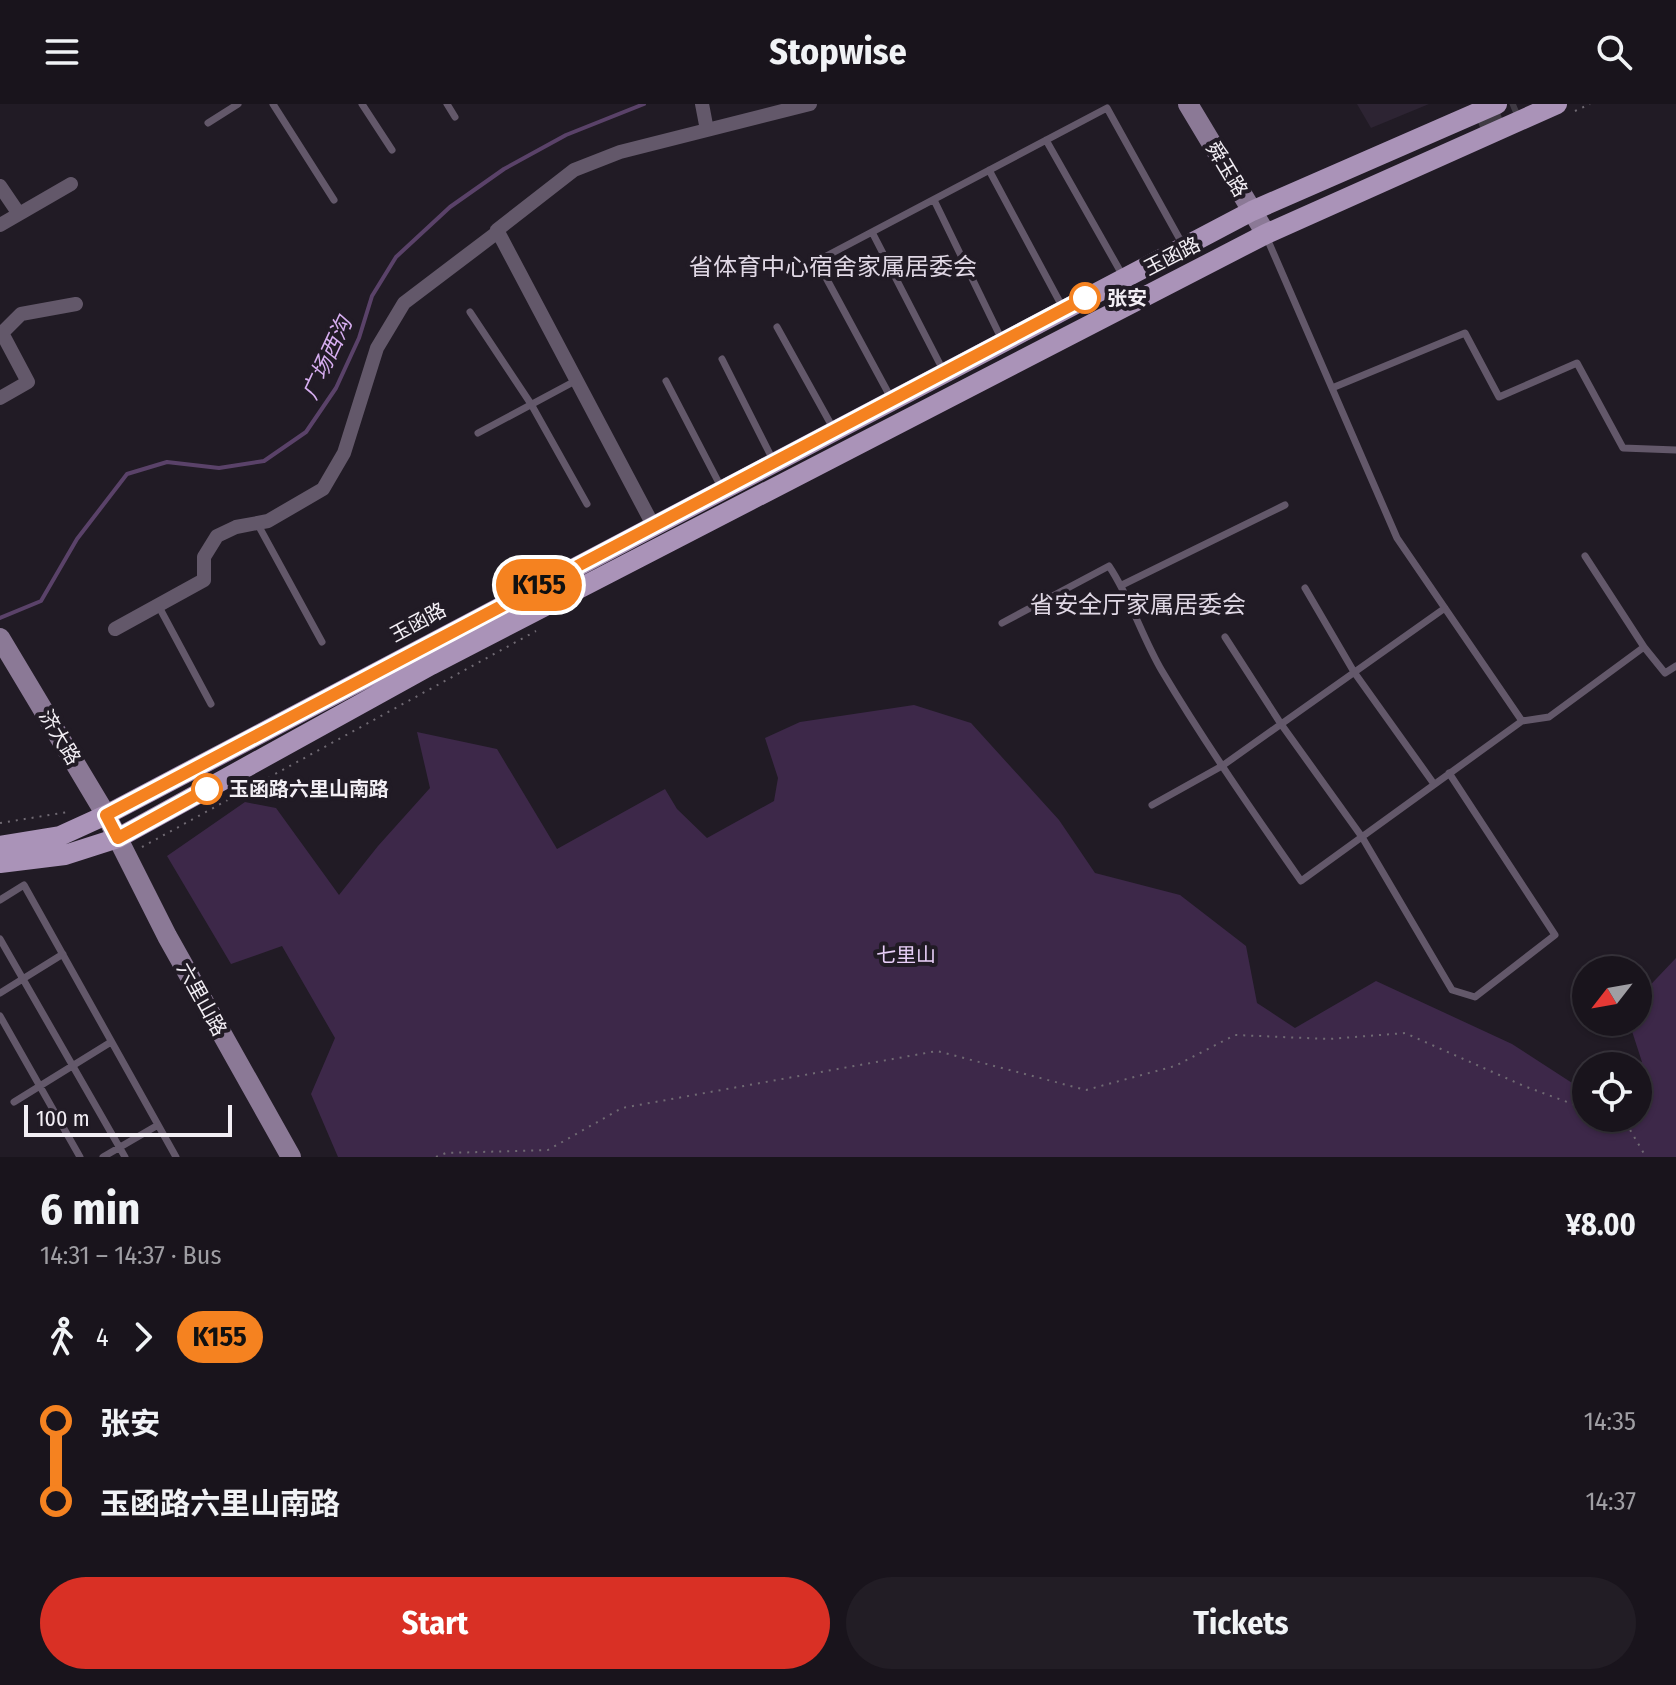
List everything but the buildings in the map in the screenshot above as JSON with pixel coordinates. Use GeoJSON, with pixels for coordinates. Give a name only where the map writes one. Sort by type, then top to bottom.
{"type":"FeatureCollection","features":[{"type":"Feature","properties":{"kind":"main road","name":"舜玉路"},"geometry":{"type":"LineString","coordinates":[[1188,104],[1266,234]]}},
{"type":"Feature","properties":{"kind":"main road","name":"玉函路"},"geometry":{"type":"LineString","coordinates":[[0,846],[60,836],[106,815],[1252,211],[1497,104]]}},
{"type":"Feature","properties":{"kind":"main road","name":"玉函路"},"geometry":{"type":"LineString","coordinates":[[0,863],[65,855],[118,838],[431,665],[1266,234],[1557,104]]}},
{"type":"Feature","properties":{"kind":"main road","name":"济大路"},"geometry":{"type":"LineString","coordinates":[[3,643],[118,838]]}},
{"type":"Feature","properties":{"kind":"main road","name":"六里山路"},"geometry":{"type":"LineString","coordinates":[[118,838],[167,936],[291,1157]]}},
{"type":"Feature","properties":{"kind":"street"},"geometry":{"type":"LineString","coordinates":[[702,104],[707,130]]}},
{"type":"Feature","properties":{"kind":"street"},"geometry":{"type":"LineString","coordinates":[[653,525],[497,230],[574,170],[620,152],[810,104]]}},
{"type":"Feature","properties":{"kind":"street"},"geometry":{"type":"LineString","coordinates":[[0,225],[71,184]]}},
{"type":"Feature","properties":{"kind":"street"},"geometry":{"type":"LineString","coordinates":[[0,186],[19,214]]}},
{"type":"Feature","properties":{"kind":"street"},"geometry":{"type":"LineString","coordinates":[[115,629],[204,580],[204,557],[217,536],[236,527],[268,521],[323,489],[344,453],[377,348],[404,303],[495,234]]}},
{"type":"Feature","properties":{"kind":"street"},"geometry":{"type":"LineString","coordinates":[[0,398],[28,382],[2,333],[21,314],[76,304]]}},
{"type":"Feature","properties":{"kind":"lane"},"geometry":{"type":"LineString","coordinates":[[208,123],[238,104]]}},
{"type":"Feature","properties":{"kind":"lane"},"geometry":{"type":"LineString","coordinates":[[273,104],[334,200]]}},
{"type":"Feature","properties":{"kind":"lane"},"geometry":{"type":"LineString","coordinates":[[362,104],[392,150]]}},
{"type":"Feature","properties":{"kind":"lane"},"geometry":{"type":"LineString","coordinates":[[447,104],[455,117]]}},
{"type":"Feature","properties":{"kind":"lane"},"geometry":{"type":"LineString","coordinates":[[892,400],[817,261],[1107,108],[1184,247]]}},
{"type":"Feature","properties":{"kind":"lane"},"geometry":{"type":"LineString","coordinates":[[1046,140],[1124,278]]}},
{"type":"Feature","properties":{"kind":"lane"},"geometry":{"type":"LineString","coordinates":[[989,170],[1064,310]]}},
{"type":"Feature","properties":{"kind":"lane"},"geometry":{"type":"LineString","coordinates":[[934,200],[1002,342]]}},
{"type":"Feature","properties":{"kind":"lane"},"geometry":{"type":"LineString","coordinates":[[872,232],[944,372]]}},
{"type":"Feature","properties":{"kind":"lane"},"geometry":{"type":"LineString","coordinates":[[1266,234],[1397,538],[1522,721]]}},
{"type":"Feature","properties":{"kind":"lane"},"geometry":{"type":"LineString","coordinates":[[470,312],[531,404],[587,504]]}},
{"type":"Feature","properties":{"kind":"lane"},"geometry":{"type":"LineString","coordinates":[[777,327],[834,430]]}},
{"type":"Feature","properties":{"kind":"lane"},"geometry":{"type":"LineString","coordinates":[[1332,388],[1465,333],[1499,397],[1577,363],[1623,448],[1676,450]]}},
{"type":"Feature","properties":{"kind":"lane"},"geometry":{"type":"LineString","coordinates":[[722,359],[774,461]]}},
{"type":"Feature","properties":{"kind":"lane"},"geometry":{"type":"LineString","coordinates":[[478,433],[577,380]]}},
{"type":"Feature","properties":{"kind":"lane"},"geometry":{"type":"LineString","coordinates":[[666,381],[722,489]]}},
{"type":"Feature","properties":{"kind":"lane"},"geometry":{"type":"LineString","coordinates":[[1122,585],[1285,505]]}},
{"type":"Feature","properties":{"kind":"lane"},"geometry":{"type":"LineString","coordinates":[[257,523],[322,642]]}},
{"type":"Feature","properties":{"kind":"lane"},"geometry":{"type":"LineString","coordinates":[[1585,556],[1644,647],[1665,673],[1676,666]]}},
{"type":"Feature","properties":{"kind":"lane"},"geometry":{"type":"LineString","coordinates":[[1002,623],[1109,566],[1122,585],[1160,667],[1222,766],[1301,881],[1522,721],[1549,717],[1644,647]]}},
{"type":"Feature","properties":{"kind":"lane"},"geometry":{"type":"LineString","coordinates":[[1305,588],[1354,672],[1434,784]]}},
{"type":"Feature","properties":{"kind":"lane"},"geometry":{"type":"LineString","coordinates":[[158,605],[211,704]]}},
{"type":"Feature","properties":{"kind":"lane"},"geometry":{"type":"LineString","coordinates":[[1152,805],[1222,766],[1445,608]]}},
{"type":"Feature","properties":{"kind":"lane"},"geometry":{"type":"LineString","coordinates":[[1225,637],[1281,724],[1362,837],[1452,990],[1475,997],[1555,935],[1449,773]]}},
{"type":"Feature","properties":{"kind":"lane"},"geometry":{"type":"LineString","coordinates":[[0,900],[24,885],[176,1157]]}},
{"type":"Feature","properties":{"kind":"lane"},"geometry":{"type":"LineString","coordinates":[[0,939],[125,1157]]}},
{"type":"Feature","properties":{"kind":"lane"},"geometry":{"type":"LineString","coordinates":[[0,993],[63,954]]}},
{"type":"Feature","properties":{"kind":"lane"},"geometry":{"type":"LineString","coordinates":[[0,1016],[80,1157]]}},
{"type":"Feature","properties":{"kind":"lane"},"geometry":{"type":"LineString","coordinates":[[14,1102],[111,1042]]}},
{"type":"Feature","properties":{"kind":"lane"},"geometry":{"type":"LineString","coordinates":[[103,1157],[158,1125]]}},
{"type":"Feature","properties":{"kind":"path"},"geometry":{"type":"LineString","coordinates":[[436,1157],[446,1153],[548,1150],[622,1108],[937,1051],[1086,1090],[1175,1066],[1235,1035],[1329,1039],[1405,1033],[1572,1104]]}},
{"type":"Feature","properties":{"kind":"path"},"geometry":{"type":"LineString","coordinates":[[1631,1132],[1646,1157]]}},
{"type":"Feature","properties":{"kind":"shaded area"},"geometry":{"type":"Polygon","coordinates":[[[1357,104],[1429,104],[1371,128],[1357,104]]]}},
{"type":"Feature","properties":{"kind":"green space","name":"七里山"},"geometry":{"type":"Polygon","coordinates":[[[914,705],[971,723],[1059,820],[1095,873],[1180,895],[1246,946],[1257,1003],[1295,1028],[1376,981],[1512,1044],[1572,1083],[1572,1132],[1652,1132],[1652,1052],[1639,1052],[1634,1036],[1652,1036],[1652,983],[1676,958],[1676,1157],[338,1157],[311,1094],[335,1038],[282,946],[231,964],[167,856],[245,802],[276,808],[339,895],[430,788],[417,732],[497,749],[557,849],[665,789],[677,809],[707,838],[774,801],[778,778],[765,738],[800,722],[914,705]]]}},
{"type":"Feature","properties":{"kind":"waterway","name":"广场西沟"},"geometry":{"type":"LineString","coordinates":[[0,618],[41,601],[77,539],[127,474],[167,462],[219,468],[264,461],[306,432],[336,388],[359,338],[372,296],[396,257],[450,207],[504,169],[566,135],[644,104]]}},
{"type":"Feature","properties":{"kind":"tunnel"},"geometry":{"type":"LineString","coordinates":[[1477,120],[1516,104]]}},
{"type":"Feature","properties":{"kind":"bus line","name":"K155"},"geometry":{"type":"LineString","coordinates":[[207,789],[118,838],[106,815],[1085,298]]}},
{"type":"Feature","properties":{"kind":"place","name":"张安"},"geometry":{"type":"Point","coordinates":[1085,298]}},
{"type":"Feature","properties":{"kind":"place","name":"玉函路六里山南路"},"geometry":{"type":"Point","coordinates":[207,789]}},
{"type":"Feature","properties":{"kind":"district","name":"省体育中心宿舍家属居委会"},"geometry":{"type":"Point","coordinates":[833,267]}},
{"type":"Feature","properties":{"kind":"district","name":"省安全厅家属居委会"},"geometry":{"type":"Point","coordinates":[1138,605]}}]}
